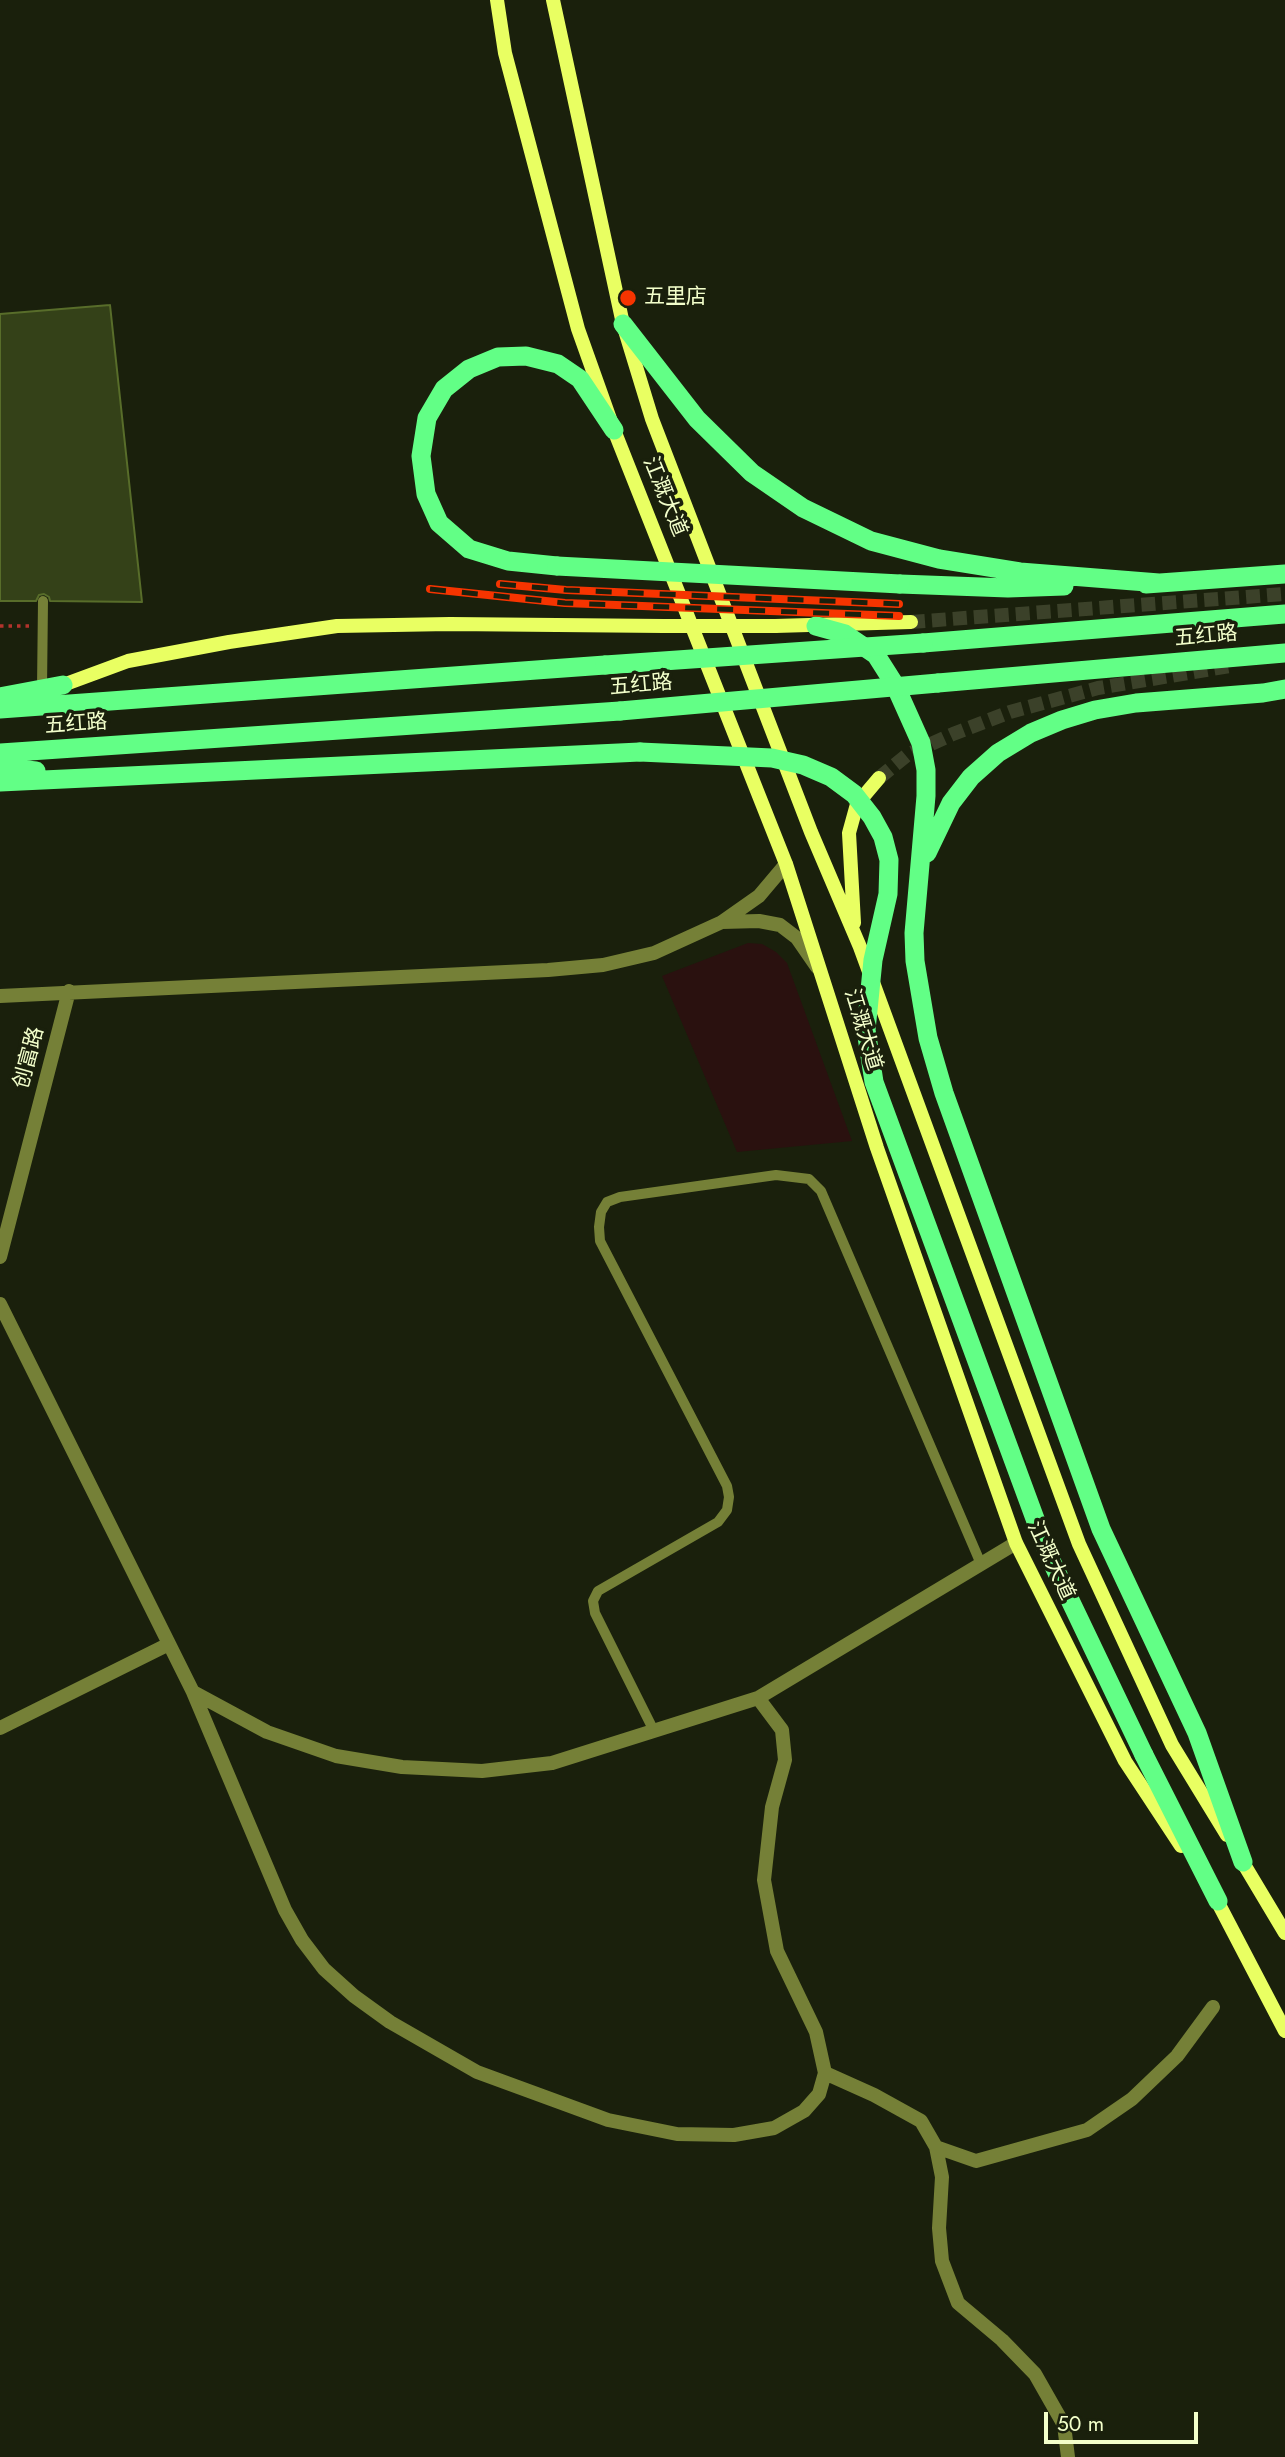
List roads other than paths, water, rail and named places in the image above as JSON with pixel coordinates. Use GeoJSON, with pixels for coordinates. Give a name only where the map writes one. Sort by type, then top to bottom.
{"type":"FeatureCollection","features":[{"type":"Feature","properties":{"kind":"highway"},"geometry":{"type":"LineString","coordinates":[[623,324],[697,419],[752,473],[803,509],[871,541],[939,559],[1020,572],[1159,583]]}},
{"type":"Feature","properties":{"kind":"highway"},"geometry":{"type":"LineString","coordinates":[[614,430],[580,379],[558,363],[526,356],[499,357],[469,369],[444,389],[427,418],[421,456],[426,494],[439,523],[469,549],[508,561],[557,566],[1008,588],[1159,583],[1285,574]]}},
{"type":"Feature","properties":{"kind":"highway","name":"五红路"},"geometry":{"type":"LineString","coordinates":[[0,709],[923,643],[1285,614]]}},
{"type":"Feature","properties":{"kind":"highway"},"geometry":{"type":"LineString","coordinates":[[816,626],[845,634],[876,655],[895,685],[921,743],[926,770],[926,796],[914,933],[918,989],[928,1038],[944,1093],[1101,1528],[1197,1733],[1243,1862]]}},
{"type":"Feature","properties":{"kind":"highway","name":"五红路"},"geometry":{"type":"LineString","coordinates":[[0,753],[620,711],[1285,653]]}},
{"type":"Feature","properties":{"kind":"highway"},"geometry":{"type":"LineString","coordinates":[[0,697],[63,685]]}},
{"type":"Feature","properties":{"kind":"highway"},"geometry":{"type":"LineString","coordinates":[[917,895],[927,852],[951,803],[971,777],[998,753],[1031,733],[1095,710],[1136,703],[1285,689]]}},
{"type":"Feature","properties":{"kind":"highway"},"geometry":{"type":"LineString","coordinates":[[0,782],[640,752],[772,758],[803,765],[831,777],[854,794],[883,837],[889,860],[888,894],[873,960],[866,1030],[874,1082],[1048,1554],[1144,1755],[1218,1901]]}},
{"type":"Feature","properties":{"kind":"highway"},"geometry":{"type":"LineString","coordinates":[[0,767],[90,778]]}},
{"type":"Feature","properties":{"kind":"main road","name":"江溉大道"},"geometry":{"type":"LineString","coordinates":[[497,0],[505,53],[578,329],[614,430],[786,864],[877,1148],[1016,1543],[1125,1761],[1218,1901],[1285,2031]]}},
{"type":"Feature","properties":{"kind":"main road","name":"江溉大道"},"geometry":{"type":"LineString","coordinates":[[553,0],[623,324],[652,419],[811,832],[855,934],[1079,1544],[1172,1745],[1285,1933]]}},
{"type":"Feature","properties":{"kind":"main road"},"geometry":{"type":"LineString","coordinates":[[0,689],[63,685],[128,661],[337,626],[816,626],[911,622]]}},
{"type":"Feature","properties":{"kind":"main road"},"geometry":{"type":"LineString","coordinates":[[855,934],[849,833],[857,804],[879,778]]}},
{"type":"Feature","properties":{"kind":"street"},"geometry":{"type":"LineString","coordinates":[[0,996],[534,971],[603,965],[654,953],[722,922],[759,896],[786,864]]}},
{"type":"Feature","properties":{"kind":"street"},"geometry":{"type":"LineString","coordinates":[[722,922],[759,921],[780,925],[797,938],[822,975]]}},
{"type":"Feature","properties":{"kind":"street","name":"创富路"},"geometry":{"type":"LineString","coordinates":[[0,1257],[69,991]]}},
{"type":"Feature","properties":{"kind":"street"},"geometry":{"type":"LineString","coordinates":[[0,1304],[193,1692],[285,1910],[302,1940],[324,1969],[354,1996],[390,2022],[477,2072],[608,2120],[677,2134],[734,2136],[774,2128],[804,2111],[819,2094],[825,2073],[816,2032],[777,1951],[764,1880],[772,1807],[785,1760],[782,1730],[758,1698]]}},
{"type":"Feature","properties":{"kind":"street"},"geometry":{"type":"LineString","coordinates":[[193,1692],[267,1732],[336,1756],[402,1766],[482,1771],[552,1763],[758,1698],[1016,1543]]}},
{"type":"Feature","properties":{"kind":"street"},"geometry":{"type":"LineString","coordinates":[[0,1728],[169,1644]]}},
{"type":"Feature","properties":{"kind":"street"},"geometry":{"type":"LineString","coordinates":[[936,2147],[976,2161],[1087,2130],[1132,2099],[1177,2056],[1213,2007]]}},
{"type":"Feature","properties":{"kind":"street"},"geometry":{"type":"LineString","coordinates":[[825,2073],[874,2095],[920,2122],[936,2147],[942,2177],[939,2228],[942,2261],[958,2303],[1002,2340],[1035,2374],[1064,2425],[1068,2457]]}},
{"type":"Feature","properties":{"kind":"lane"},"geometry":{"type":"LineString","coordinates":[[42,688],[43,601]]}},
{"type":"Feature","properties":{"kind":"lane"},"geometry":{"type":"LineString","coordinates":[[654,1731],[595,1613],[593,1601],[598,1591],[718,1522],[727,1510],[729,1497],[727,1486],[600,1241],[600,1220],[607,1202],[620,1197],[776,1175],[809,1179],[821,1191],[981,1564]]}},
{"type":"Feature","properties":{"kind":"tunnel"},"geometry":{"type":"LineString","coordinates":[[911,622],[1285,594]]}},
{"type":"Feature","properties":{"kind":"tunnel"},"geometry":{"type":"LineString","coordinates":[[879,778],[907,755],[1010,712],[1098,688],[1230,666]]}},
{"type":"Feature","properties":{"kind":"railway"},"geometry":{"type":"LineString","coordinates":[[500,584],[566,590],[899,604]]}},
{"type":"Feature","properties":{"kind":"railway"},"geometry":{"type":"LineString","coordinates":[[430,589],[565,603],[899,616]]}},
{"type":"Feature","properties":{"kind":"place","name":"五里店"},"geometry":{"type":"Point","coordinates":[628,298]}}]}
